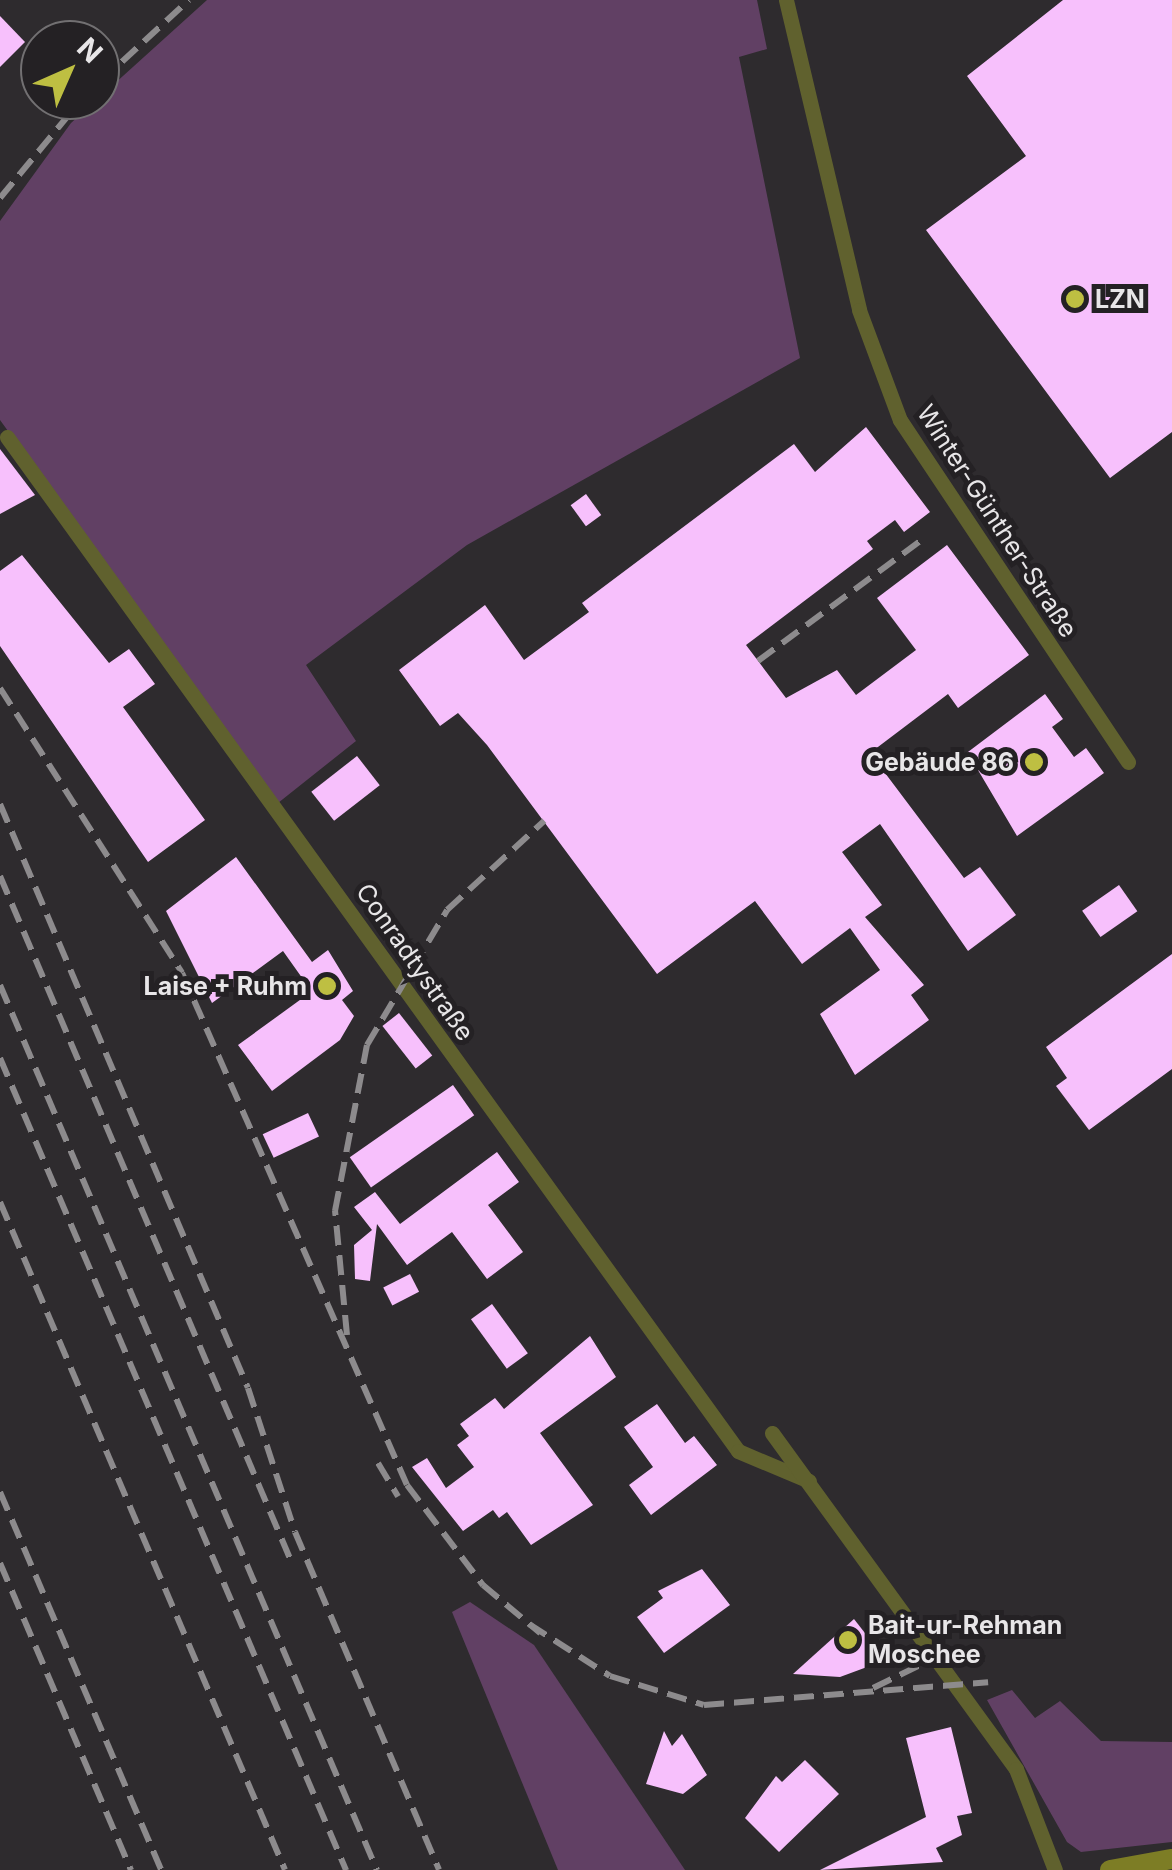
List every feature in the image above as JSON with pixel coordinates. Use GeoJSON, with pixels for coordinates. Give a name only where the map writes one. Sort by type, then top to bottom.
{"type":"FeatureCollection","features":[{"type":"Feature","properties":{"kind":"main road"},"geometry":{"type":"LineString","coordinates":[[1110,1870],[1172,1859]]}},
{"type":"Feature","properties":{"kind":"street","name":"Winter-Günther-Straße"},"geometry":{"type":"LineString","coordinates":[[786,0],[859,310],[900,420],[1128,762]]}},
{"type":"Feature","properties":{"kind":"street","name":"Conradtystraße"},"geometry":{"type":"LineString","coordinates":[[6,437],[738,1451],[808,1481]]}},
{"type":"Feature","properties":{"kind":"street"},"geometry":{"type":"LineString","coordinates":[[772,1433],[1016,1770],[1055,1870]]}},
{"type":"Feature","properties":{"kind":"shaded area"},"geometry":{"type":"Polygon","coordinates":[[[207,0],[757,0],[767,49],[739,57],[800,358],[467,545],[306,665],[356,741],[278,803],[0,420],[0,221],[74,120],[120,120],[120,79],[207,0]]]}},
{"type":"Feature","properties":{"kind":"shaded area"},"geometry":{"type":"Polygon","coordinates":[[[470,1602],[534,1645],[685,1870],[558,1870],[452,1612],[470,1602]]]}},
{"type":"Feature","properties":{"kind":"shaded area"},"geometry":{"type":"Polygon","coordinates":[[[1012,1690],[1035,1718],[1060,1701],[1101,1741],[1172,1742],[1172,1842],[1081,1852],[1067,1842],[987,1700],[1012,1690]]]}},
{"type":"Feature","properties":{"kind":"building","name":"LZN"},"geometry":{"type":"Polygon","coordinates":[[[1063,0],[1172,0],[1172,432],[1110,478],[926,230],[1026,156],[967,76],[1063,0]]]}},
{"type":"Feature","properties":{"kind":"building"},"geometry":{"type":"Polygon","coordinates":[[[0,16],[20,37],[20,47],[0,67],[0,16]]]}},
{"type":"Feature","properties":{"kind":"building"},"geometry":{"type":"Polygon","coordinates":[[[866,427],[930,512],[904,532],[895,520],[867,541],[873,549],[746,645],[786,698],[837,670],[856,695],[916,650],[877,598],[947,545],[1029,655],[958,708],[948,694],[870,753],[964,878],[980,867],[1016,915],[968,951],[880,824],[842,852],[882,905],[865,917],[924,985],[911,995],[929,1020],[855,1075],[820,1014],[880,970],[850,928],[802,964],[755,901],[657,974],[487,745],[458,713],[440,726],[399,670],[485,605],[524,660],[589,612],[582,603],[794,444],[815,472],[866,427]]]}},
{"type":"Feature","properties":{"kind":"building"},"geometry":{"type":"Polygon","coordinates":[[[0,449],[35,495],[0,514],[0,449]]]}},
{"type":"Feature","properties":{"kind":"building"},"geometry":{"type":"Polygon","coordinates":[[[586,494],[601,515],[586,526],[571,505],[586,494]]]}},
{"type":"Feature","properties":{"kind":"building"},"geometry":{"type":"Polygon","coordinates":[[[22,555],[109,663],[129,649],[155,684],[123,707],[205,820],[148,862],[0,646],[0,571],[22,555]]]}},
{"type":"Feature","properties":{"kind":"building","name":"Gebäude 86"},"geometry":{"type":"Polygon","coordinates":[[[1045,694],[1063,719],[1052,727],[1074,757],[1086,748],[1104,773],[1017,836],[975,765],[968,770],[960,758],[1045,694]]]}},
{"type":"Feature","properties":{"kind":"building"},"geometry":{"type":"Polygon","coordinates":[[[357,756],[380,785],[334,821],[311,792],[357,756]]]}},
{"type":"Feature","properties":{"kind":"building"},"geometry":{"type":"Polygon","coordinates":[[[236,857],[312,962],[328,950],[353,991],[342,1000],[354,1016],[340,1040],[272,1091],[238,1045],[304,997],[297,988],[305,982],[283,951],[212,1003],[166,911],[236,857]]]}},
{"type":"Feature","properties":{"kind":"building"},"geometry":{"type":"Polygon","coordinates":[[[1119,885],[1137,911],[1100,937],[1082,911],[1119,885]]]}},
{"type":"Feature","properties":{"kind":"building"},"geometry":{"type":"Polygon","coordinates":[[[1172,954],[1172,1069],[1089,1130],[1056,1086],[1067,1078],[1046,1047],[1172,954]]]}},
{"type":"Feature","properties":{"kind":"building"},"geometry":{"type":"Polygon","coordinates":[[[399,1013],[432,1056],[416,1068],[382,1026],[399,1013]]]}},
{"type":"Feature","properties":{"kind":"building"},"geometry":{"type":"Polygon","coordinates":[[[453,1085],[474,1115],[371,1188],[350,1157],[453,1085]]]}},
{"type":"Feature","properties":{"kind":"building"},"geometry":{"type":"Polygon","coordinates":[[[308,1113],[319,1137],[274,1158],[263,1134],[308,1113]]]}},
{"type":"Feature","properties":{"kind":"building"},"geometry":{"type":"Polygon","coordinates":[[[497,1152],[519,1182],[488,1205],[523,1252],[487,1279],[452,1232],[407,1265],[377,1224],[370,1281],[355,1279],[354,1245],[372,1230],[354,1207],[375,1192],[400,1224],[497,1152]]]}},
{"type":"Feature","properties":{"kind":"building"},"geometry":{"type":"Polygon","coordinates":[[[410,1274],[419,1292],[392,1305],[383,1288],[410,1274]]]}},
{"type":"Feature","properties":{"kind":"building"},"geometry":{"type":"Polygon","coordinates":[[[492,1304],[528,1353],[507,1369],[471,1319],[492,1304]]]}},
{"type":"Feature","properties":{"kind":"building"},"geometry":{"type":"Polygon","coordinates":[[[590,1336],[616,1377],[540,1433],[593,1505],[531,1545],[507,1512],[499,1518],[493,1510],[463,1531],[412,1467],[427,1458],[446,1488],[474,1467],[457,1445],[469,1436],[460,1424],[495,1398],[504,1409],[590,1336]]]}},
{"type":"Feature","properties":{"kind":"building"},"geometry":{"type":"Polygon","coordinates":[[[657,1404],[685,1443],[694,1436],[717,1465],[651,1515],[629,1485],[653,1467],[624,1427],[657,1404]]]}},
{"type":"Feature","properties":{"kind":"building"},"geometry":{"type":"Polygon","coordinates":[[[702,1569],[730,1605],[664,1653],[637,1617],[663,1598],[658,1591],[702,1569]]]}},
{"type":"Feature","properties":{"kind":"building","name":"Bait-ur-Rehman Moschee"},"geometry":{"type":"Polygon","coordinates":[[[854,1619],[886,1660],[840,1677],[793,1674],[854,1619]]]}},
{"type":"Feature","properties":{"kind":"building"},"geometry":{"type":"Polygon","coordinates":[[[951,1727],[972,1813],[957,1816],[962,1835],[936,1848],[943,1862],[820,1870],[926,1817],[906,1738],[951,1727]]]}},
{"type":"Feature","properties":{"kind":"building"},"geometry":{"type":"Polygon","coordinates":[[[664,1731],[672,1746],[682,1734],[707,1775],[683,1794],[646,1784],[664,1731]]]}},
{"type":"Feature","properties":{"kind":"building"},"geometry":{"type":"Polygon","coordinates":[[[805,1760],[839,1794],[779,1852],[745,1818],[776,1776],[782,1782],[805,1760]]]}},
{"type":"Feature","properties":{"kind":"railway"},"geometry":{"type":"LineString","coordinates":[[120,64],[189,0]]}},
{"type":"Feature","properties":{"kind":"railway"},"geometry":{"type":"LineString","coordinates":[[0,198],[64,120]]}},
{"type":"Feature","properties":{"kind":"railway"},"geometry":{"type":"LineString","coordinates":[[758,661],[920,541]]}},
{"type":"Feature","properties":{"kind":"railway"},"geometry":{"type":"LineString","coordinates":[[0,688],[182,973],[407,1485],[483,1585],[540,1633]]}},
{"type":"Feature","properties":{"kind":"railway"},"geometry":{"type":"LineString","coordinates":[[0,804],[248,1388],[295,1532],[439,1870]]}},
{"type":"Feature","properties":{"kind":"railway"},"geometry":{"type":"LineString","coordinates":[[347,1335],[335,1211],[367,1045],[447,910],[544,821]]}},
{"type":"Feature","properties":{"kind":"railway"},"geometry":{"type":"LineString","coordinates":[[0,876],[291,1561]]}},
{"type":"Feature","properties":{"kind":"railway"},"geometry":{"type":"LineString","coordinates":[[0,985],[377,1870]]}},
{"type":"Feature","properties":{"kind":"railway"},"geometry":{"type":"LineString","coordinates":[[0,1058],[346,1870]]}},
{"type":"Feature","properties":{"kind":"railway"},"geometry":{"type":"LineString","coordinates":[[0,1202],[285,1870]]}},
{"type":"Feature","properties":{"kind":"railway"},"geometry":{"type":"LineString","coordinates":[[378,1463],[398,1496]]}},
{"type":"Feature","properties":{"kind":"railway"},"geometry":{"type":"LineString","coordinates":[[0,1492],[161,1870]]}},
{"type":"Feature","properties":{"kind":"railway"},"geometry":{"type":"LineString","coordinates":[[0,1563],[131,1870]]}},
{"type":"Feature","properties":{"kind":"railway"},"geometry":{"type":"LineString","coordinates":[[529,1624],[610,1676],[704,1705],[988,1682]]}},
{"type":"Feature","properties":{"kind":"railway"},"geometry":{"type":"LineString","coordinates":[[873,1688],[955,1648]]}},
{"type":"Feature","properties":{"kind":"place","name":"LZN"},"geometry":{"type":"Point","coordinates":[1075,299]}},
{"type":"Feature","properties":{"kind":"place","name":"Gebäude 86"},"geometry":{"type":"Point","coordinates":[1034,762]}},
{"type":"Feature","properties":{"kind":"place","name":"Laise + Ruhm"},"geometry":{"type":"Point","coordinates":[327,986]}},
{"type":"Feature","properties":{"kind":"place","name":"Bait-ur-Rehman Moschee"},"geometry":{"type":"Point","coordinates":[848,1640]}}]}
